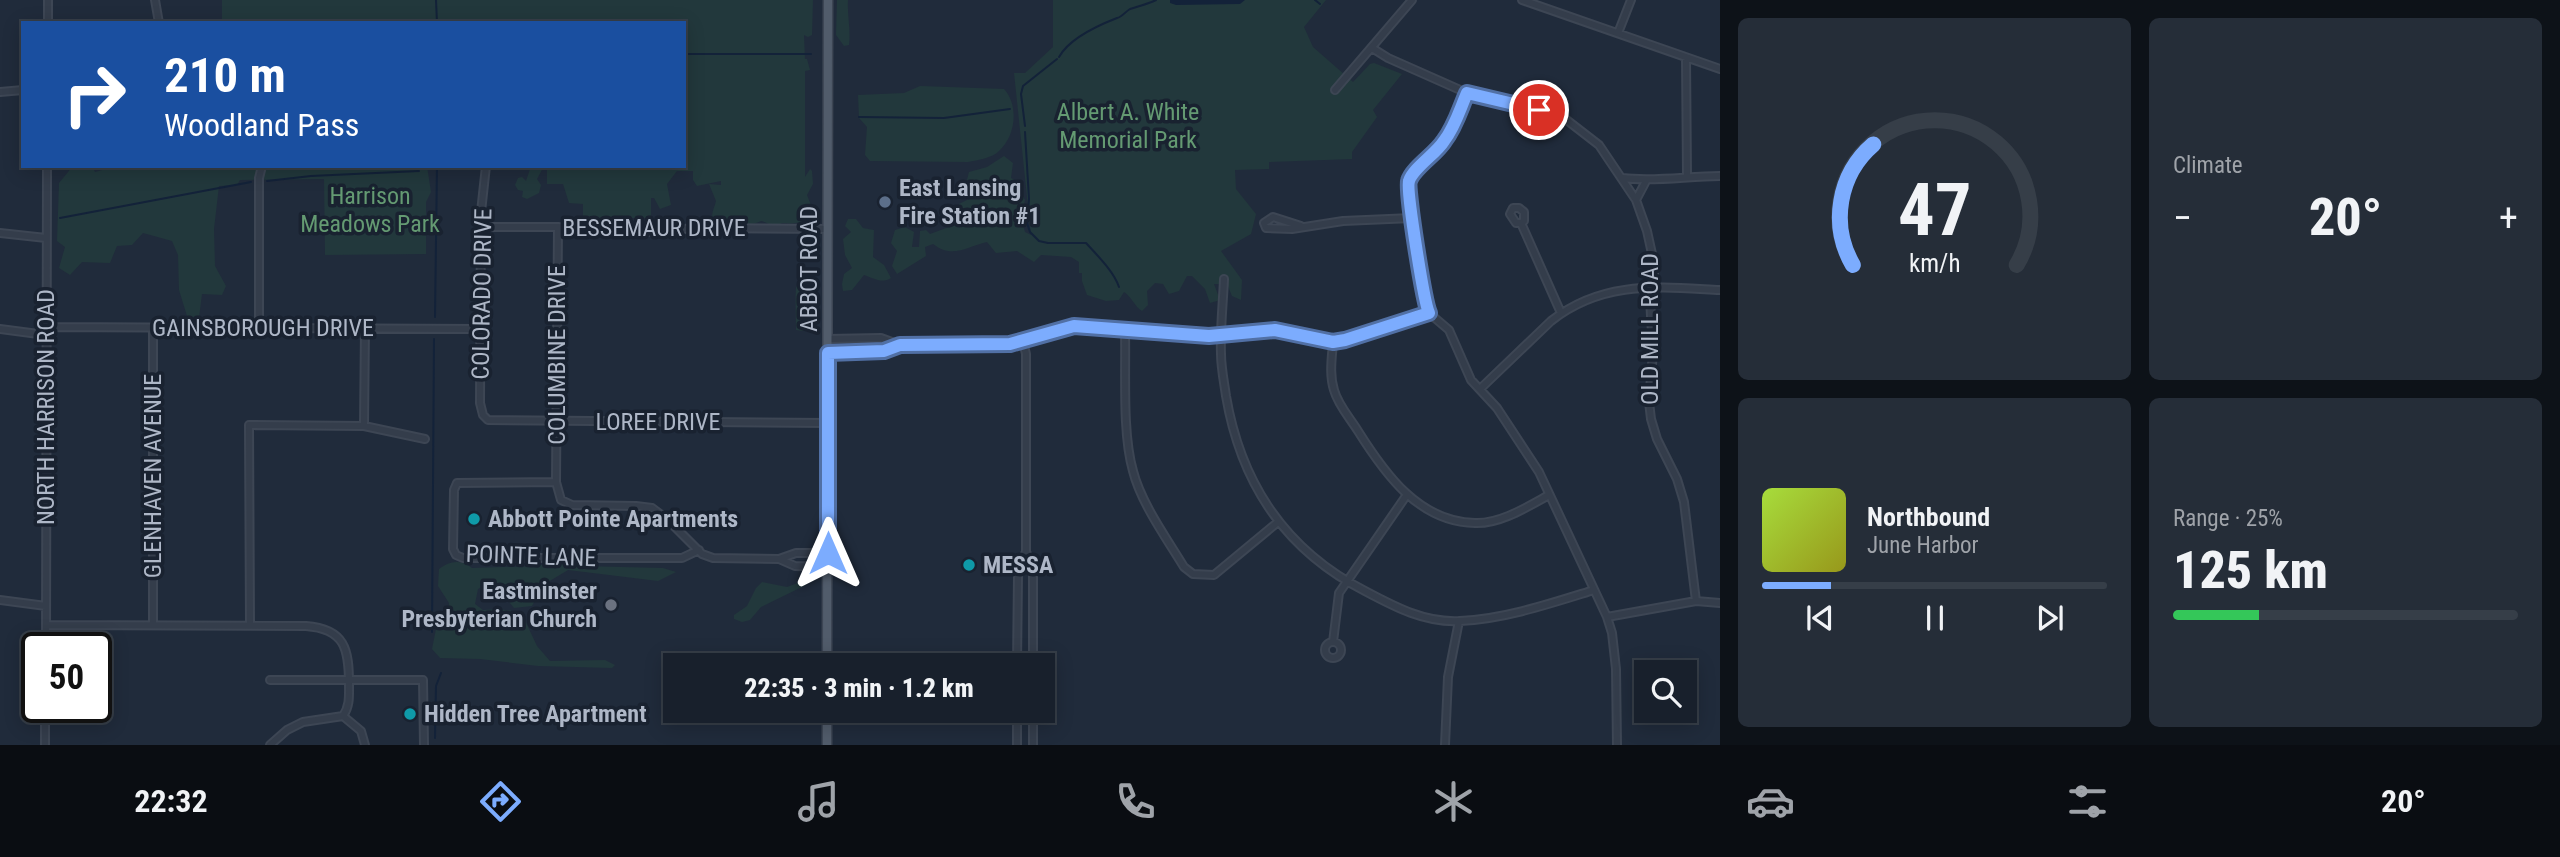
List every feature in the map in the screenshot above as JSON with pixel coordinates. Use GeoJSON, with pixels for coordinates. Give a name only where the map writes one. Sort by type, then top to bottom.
{"type":"FeatureCollection","features":[{"type":"Feature","properties":{"kind":"main road","name":"ABBOT ROAD"},"geometry":{"type":"LineString","coordinates":[[827,653],[828,0]]}},
{"type":"Feature","properties":{"kind":"main road"},"geometry":{"type":"LineString","coordinates":[[827,723],[827,745]]}},
{"type":"Feature","properties":{"kind":"street"},"geometry":{"type":"LineString","coordinates":[[48,0],[48,21]]}},
{"type":"Feature","properties":{"kind":"street"},"geometry":{"type":"LineString","coordinates":[[155,0],[159,21]]}},
{"type":"Feature","properties":{"kind":"street"},"geometry":{"type":"LineString","coordinates":[[1335,90],[1412,0]]}},
{"type":"Feature","properties":{"kind":"street"},"geometry":{"type":"LineString","coordinates":[[1522,0],[1720,69]]}},
{"type":"Feature","properties":{"kind":"street"},"geometry":{"type":"LineString","coordinates":[[1618,33],[1631,0]]}},
{"type":"Feature","properties":{"kind":"street","name":"OLD MILL ROAD"},"geometry":{"type":"LineString","coordinates":[[1371,48],[1467,93],[1568,121],[1599,145],[1623,178],[1636,201],[1651,246],[1654,278],[1650,298],[1653,352],[1649,402],[1651,419],[1684,502],[1696,601]]}},
{"type":"Feature","properties":{"kind":"street"},"geometry":{"type":"LineString","coordinates":[[1686,58],[1687,176]]}},
{"type":"Feature","properties":{"kind":"street"},"geometry":{"type":"LineString","coordinates":[[0,93],[21,90]]}},
{"type":"Feature","properties":{"kind":"street"},"geometry":{"type":"LineString","coordinates":[[1467,93],[1444,142],[1409,179],[1408,199],[1424,299],[1429,313],[1449,330],[1465,370],[1497,408],[1527,451],[1607,617],[1615,650],[1617,745]]}},
{"type":"Feature","properties":{"kind":"street","name":"NORTH HARRISON ROAD"},"geometry":{"type":"LineString","coordinates":[[46,632],[47,168]]}},
{"type":"Feature","properties":{"kind":"street"},"geometry":{"type":"LineString","coordinates":[[259,328],[259,178],[262,168]]}},
{"type":"Feature","properties":{"kind":"street","name":"COLORADO DRIVE"},"geometry":{"type":"LineString","coordinates":[[486,168],[481,227],[480,328],[481,411],[488,420]]}},
{"type":"Feature","properties":{"kind":"street"},"geometry":{"type":"LineString","coordinates":[[1623,178],[1646,181],[1687,176],[1720,176]]}},
{"type":"Feature","properties":{"kind":"street"},"geometry":{"type":"LineString","coordinates":[[1636,201],[1646,181]]}},
{"type":"Feature","properties":{"kind":"street"},"geometry":{"type":"LineString","coordinates":[[1300,226],[1273,217],[1264,223],[1270,230],[1292,229],[1343,220],[1412,218]]}},
{"type":"Feature","properties":{"kind":"street"},"geometry":{"type":"LineString","coordinates":[[1521,223],[1560,313]]}},
{"type":"Feature","properties":{"kind":"street","name":"BESSEMAUR DRIVE"},"geometry":{"type":"LineString","coordinates":[[481,227],[558,227],[601,232],[696,228],[828,229]]}},
{"type":"Feature","properties":{"kind":"street","name":"COLUMBINE DRIVE"},"geometry":{"type":"LineString","coordinates":[[556,482],[558,227]]}},
{"type":"Feature","properties":{"kind":"street"},"geometry":{"type":"LineString","coordinates":[[0,233],[46,238]]}},
{"type":"Feature","properties":{"kind":"street"},"geometry":{"type":"LineString","coordinates":[[1224,279],[1220,354],[1234,435],[1251,479],[1278,523],[1315,560],[1346,581],[1408,613],[1459,621],[1506,614],[1594,590]]}},
{"type":"Feature","properties":{"kind":"street"},"geometry":{"type":"LineString","coordinates":[[1480,389],[1560,313],[1599,295],[1652,286],[1720,290]]}},
{"type":"Feature","properties":{"kind":"street"},"geometry":{"type":"LineString","coordinates":[[828,353],[884,351],[900,345],[1010,344],[1074,326],[1222,336],[1275,330],[1333,342],[1429,313]]}},
{"type":"Feature","properties":{"kind":"street","name":"GLENHAVEN AVENUE"},"geometry":{"type":"LineString","coordinates":[[153,328],[153,625]]}},
{"type":"Feature","properties":{"kind":"street"},"geometry":{"type":"LineString","coordinates":[[365,328],[365,426]]}},
{"type":"Feature","properties":{"kind":"street","name":"GAINSBOROUGH DRIVE"},"geometry":{"type":"LineString","coordinates":[[0,329],[480,328]]}},
{"type":"Feature","properties":{"kind":"street"},"geometry":{"type":"LineString","coordinates":[[1125,330],[1128,442],[1133,473],[1138,488],[1184,567],[1193,573],[1214,575],[1278,523]]}},
{"type":"Feature","properties":{"kind":"street"},"geometry":{"type":"LineString","coordinates":[[828,340],[881,338],[900,345]]}},
{"type":"Feature","properties":{"kind":"street"},"geometry":{"type":"LineString","coordinates":[[1023,341],[1026,354],[1026,551],[1033,574],[1033,653]]}},
{"type":"Feature","properties":{"kind":"street"},"geometry":{"type":"LineString","coordinates":[[1333,342],[1332,375],[1339,401],[1386,473],[1406,496],[1443,516],[1474,523],[1497,520],[1549,495]]}},
{"type":"Feature","properties":{"kind":"street","name":"LOREE DRIVE"},"geometry":{"type":"LineString","coordinates":[[488,420],[828,423]]}},
{"type":"Feature","properties":{"kind":"street"},"geometry":{"type":"LineString","coordinates":[[250,625],[249,425],[365,426],[425,439]]}},
{"type":"Feature","properties":{"kind":"street","name":"POINTE LANE"},"geometry":{"type":"LineString","coordinates":[[699,550],[682,558],[463,558],[456,555],[453,549],[454,490],[457,483],[556,482],[565,503],[652,508],[699,550],[713,558],[779,559]]}},
{"type":"Feature","properties":{"kind":"street"},"geometry":{"type":"LineString","coordinates":[[1333,642],[1339,593],[1406,496]]}},
{"type":"Feature","properties":{"kind":"street"},"geometry":{"type":"LineString","coordinates":[[1017,653],[1017,575],[1026,551]]}},
{"type":"Feature","properties":{"kind":"street"},"geometry":{"type":"LineString","coordinates":[[779,559],[796,553],[828,553]]}},
{"type":"Feature","properties":{"kind":"street"},"geometry":{"type":"LineString","coordinates":[[779,559],[795,566],[828,567]]}},
{"type":"Feature","properties":{"kind":"street"},"geometry":{"type":"LineString","coordinates":[[0,600],[46,606]]}},
{"type":"Feature","properties":{"kind":"street"},"geometry":{"type":"LineString","coordinates":[[1607,617],[1696,601],[1720,603]]}},
{"type":"Feature","properties":{"kind":"street"},"geometry":{"type":"LineString","coordinates":[[1445,745],[1448,677],[1459,621]]}},
{"type":"Feature","properties":{"kind":"street"},"geometry":{"type":"LineString","coordinates":[[46,625],[250,625],[325,629],[335,634],[349,659],[349,704],[343,716]]}},
{"type":"Feature","properties":{"kind":"street"},"geometry":{"type":"LineString","coordinates":[[270,680],[423,680],[424,745]]}},
{"type":"Feature","properties":{"kind":"street"},"geometry":{"type":"LineString","coordinates":[[270,745],[287,730],[303,722],[343,716],[361,731],[365,745]]}},
{"type":"Feature","properties":{"kind":"street"},"geometry":{"type":"LineString","coordinates":[[45,723],[45,745]]}},
{"type":"Feature","properties":{"kind":"street"},"geometry":{"type":"LineString","coordinates":[[1017,723],[1017,745]]}},
{"type":"Feature","properties":{"kind":"street"},"geometry":{"type":"LineString","coordinates":[[1033,723],[1033,745]]}},
{"type":"Feature","properties":{"kind":"green space"},"geometry":{"type":"Polygon","coordinates":[[[222,0],[813,0],[812,35],[804,35],[805,59],[810,70],[805,71],[805,177],[810,169],[813,184],[807,195],[813,210],[804,221],[776,226],[761,221],[749,224],[717,224],[712,216],[716,201],[709,184],[721,185],[721,181],[697,186],[693,180],[693,171],[677,171],[667,184],[671,205],[660,209],[654,198],[651,198],[651,218],[583,218],[583,204],[569,203],[563,184],[547,184],[547,168],[686,168],[686,21],[222,21],[222,0]]]}},
{"type":"Feature","properties":{"kind":"green space"},"geometry":{"type":"Polygon","coordinates":[[[837,0],[848,0],[849,45],[844,46],[836,35],[837,0]]]}},
{"type":"Feature","properties":{"kind":"green space","name":"Albert A. White Memorial Park"},"geometry":{"type":"Polygon","coordinates":[[[1053,0],[1326,0],[1304,27],[1313,47],[1353,82],[1374,63],[1402,74],[1373,110],[1377,117],[1352,152],[1352,159],[1269,162],[1269,169],[1235,170],[1236,189],[1256,214],[1251,234],[1221,251],[1242,280],[1241,300],[1232,296],[1227,284],[1214,284],[1220,300],[1210,303],[1205,289],[1192,276],[1187,276],[1179,291],[1169,294],[1163,284],[1155,283],[1147,291],[1148,305],[1142,311],[1124,292],[1119,300],[1106,301],[1087,295],[1082,273],[1079,273],[1079,262],[1071,257],[1041,255],[1034,262],[1017,251],[996,253],[987,242],[953,251],[933,244],[925,247],[926,256],[897,274],[892,266],[897,251],[891,243],[895,230],[905,227],[914,232],[912,247],[919,247],[920,231],[926,230],[930,234],[957,224],[959,204],[967,200],[966,184],[969,172],[987,167],[1004,156],[1013,163],[1011,178],[1023,184],[1020,191],[1025,200],[1021,217],[1025,232],[1031,235],[1014,73],[1025,73],[1053,47],[1053,0]]]}},
{"type":"Feature","properties":{"kind":"green space"},"geometry":{"type":"Polygon","coordinates":[[[920,86],[1004,89],[1012,103],[1014,120],[1005,145],[993,155],[968,162],[870,161],[865,155],[867,127],[859,118],[858,95],[904,93],[920,86]]]}},
{"type":"Feature","properties":{"kind":"green space","name":"Harrison Meadows Park"},"geometry":{"type":"Polygon","coordinates":[[[71,168],[93,168],[95,172],[110,168],[427,168],[431,192],[426,202],[426,254],[325,255],[324,179],[240,180],[237,185],[219,186],[214,229],[215,266],[226,286],[222,295],[202,294],[199,318],[187,316],[179,290],[178,255],[172,241],[143,233],[132,245],[117,246],[110,263],[82,262],[70,275],[59,268],[65,247],[57,241],[59,183],[71,168]]]}},
{"type":"Feature","properties":{"kind":"green space"},"geometry":{"type":"Polygon","coordinates":[[[530,168],[543,168],[537,179],[541,185],[539,193],[527,199],[522,197],[523,191],[518,190],[515,185],[518,178],[522,177],[526,181],[530,168]]]}},
{"type":"Feature","properties":{"kind":"green space"},"geometry":{"type":"Polygon","coordinates":[[[848,219],[856,219],[863,228],[874,230],[873,257],[884,265],[891,278],[881,280],[864,275],[852,290],[843,291],[844,274],[852,268],[845,255],[843,239],[851,232],[845,226],[848,219]]]}},
{"type":"Feature","properties":{"kind":"green space"},"geometry":{"type":"Polygon","coordinates":[[[798,285],[805,285],[809,302],[808,322],[803,331],[796,330],[798,285]]]}},
{"type":"Feature","properties":{"kind":"green space"},"geometry":{"type":"Polygon","coordinates":[[[555,561],[568,566],[578,563],[581,566],[663,568],[676,572],[658,581],[568,570],[543,585],[532,606],[514,608],[502,593],[487,584],[478,589],[475,604],[483,610],[521,612],[537,646],[550,661],[605,660],[615,665],[612,668],[538,666],[480,659],[440,658],[432,649],[437,624],[448,617],[449,603],[438,586],[439,569],[455,562],[472,568],[538,566],[555,561]]]}},
{"type":"Feature","properties":{"kind":"green space"},"geometry":{"type":"Polygon","coordinates":[[[803,581],[807,584],[761,607],[750,620],[742,622],[734,619],[734,615],[747,606],[762,582],[787,587],[803,581]]]}},
{"type":"Feature","properties":{"kind":"water"},"geometry":{"type":"Polygon","coordinates":[[[1170,0],[1245,0],[1240,4],[1176,5],[1170,3],[1170,0]]]}},
{"type":"Feature","properties":{"kind":"waterway"},"geometry":{"type":"LineString","coordinates":[[436,0],[437,21]]}},
{"type":"Feature","properties":{"kind":"waterway"},"geometry":{"type":"LineString","coordinates":[[1059,57],[1085,33],[1120,17],[1130,9],[1156,0]]}},
{"type":"Feature","properties":{"kind":"waterway"},"geometry":{"type":"LineString","coordinates":[[1315,0],[1320,4]]}},
{"type":"Feature","properties":{"kind":"waterway"},"geometry":{"type":"LineString","coordinates":[[686,54],[811,54]]}},
{"type":"Feature","properties":{"kind":"waterway"},"geometry":{"type":"LineString","coordinates":[[1025,126],[1021,94],[1023,86],[1057,59]]}},
{"type":"Feature","properties":{"kind":"waterway"},"geometry":{"type":"LineString","coordinates":[[859,117],[944,118],[1010,109]]}},
{"type":"Feature","properties":{"kind":"waterway"},"geometry":{"type":"LineString","coordinates":[[1025,132],[1029,199],[1027,223],[1030,232],[1039,241],[1048,243],[1086,243],[1110,270],[1119,287]]}},
{"type":"Feature","properties":{"kind":"waterway"},"geometry":{"type":"LineString","coordinates":[[435,317],[437,168]]}},
{"type":"Feature","properties":{"kind":"waterway"},"geometry":{"type":"LineString","coordinates":[[267,181],[311,176],[419,171]]}},
{"type":"Feature","properties":{"kind":"waterway"},"geometry":{"type":"LineString","coordinates":[[60,218],[251,182]]}},
{"type":"Feature","properties":{"kind":"waterway"},"geometry":{"type":"LineString","coordinates":[[432,632],[434,339]]}},
{"type":"Feature","properties":{"kind":"waterway"},"geometry":{"type":"LineString","coordinates":[[435,738],[436,686],[441,673]]}},
{"type":"Feature","properties":{"kind":"place","name":"East Lansing Fire Station #1"},"geometry":{"type":"Point","coordinates":[885,202]}},
{"type":"Feature","properties":{"kind":"place","name":"Abbott Pointe Apartments"},"geometry":{"type":"Point","coordinates":[474,519]}},
{"type":"Feature","properties":{"kind":"place","name":"MESSA"},"geometry":{"type":"Point","coordinates":[969,565]}},
{"type":"Feature","properties":{"kind":"place","name":"Eastminster Presbyterian Church"},"geometry":{"type":"Point","coordinates":[611,605]}},
{"type":"Feature","properties":{"kind":"place","name":"Hidden Tree Apartment"},"geometry":{"type":"Point","coordinates":[410,714]}},
{"type":"Feature","properties":{"kind":"route"},"geometry":{"type":"LineString","coordinates":[[828,553],[828,353],[884,351],[900,345],[1010,344],[1074,326],[1209,336],[1275,330],[1333,342],[1429,313],[1425,306],[1408,199],[1409,179],[1444,142],[1467,93],[1539,110]]}}]}
